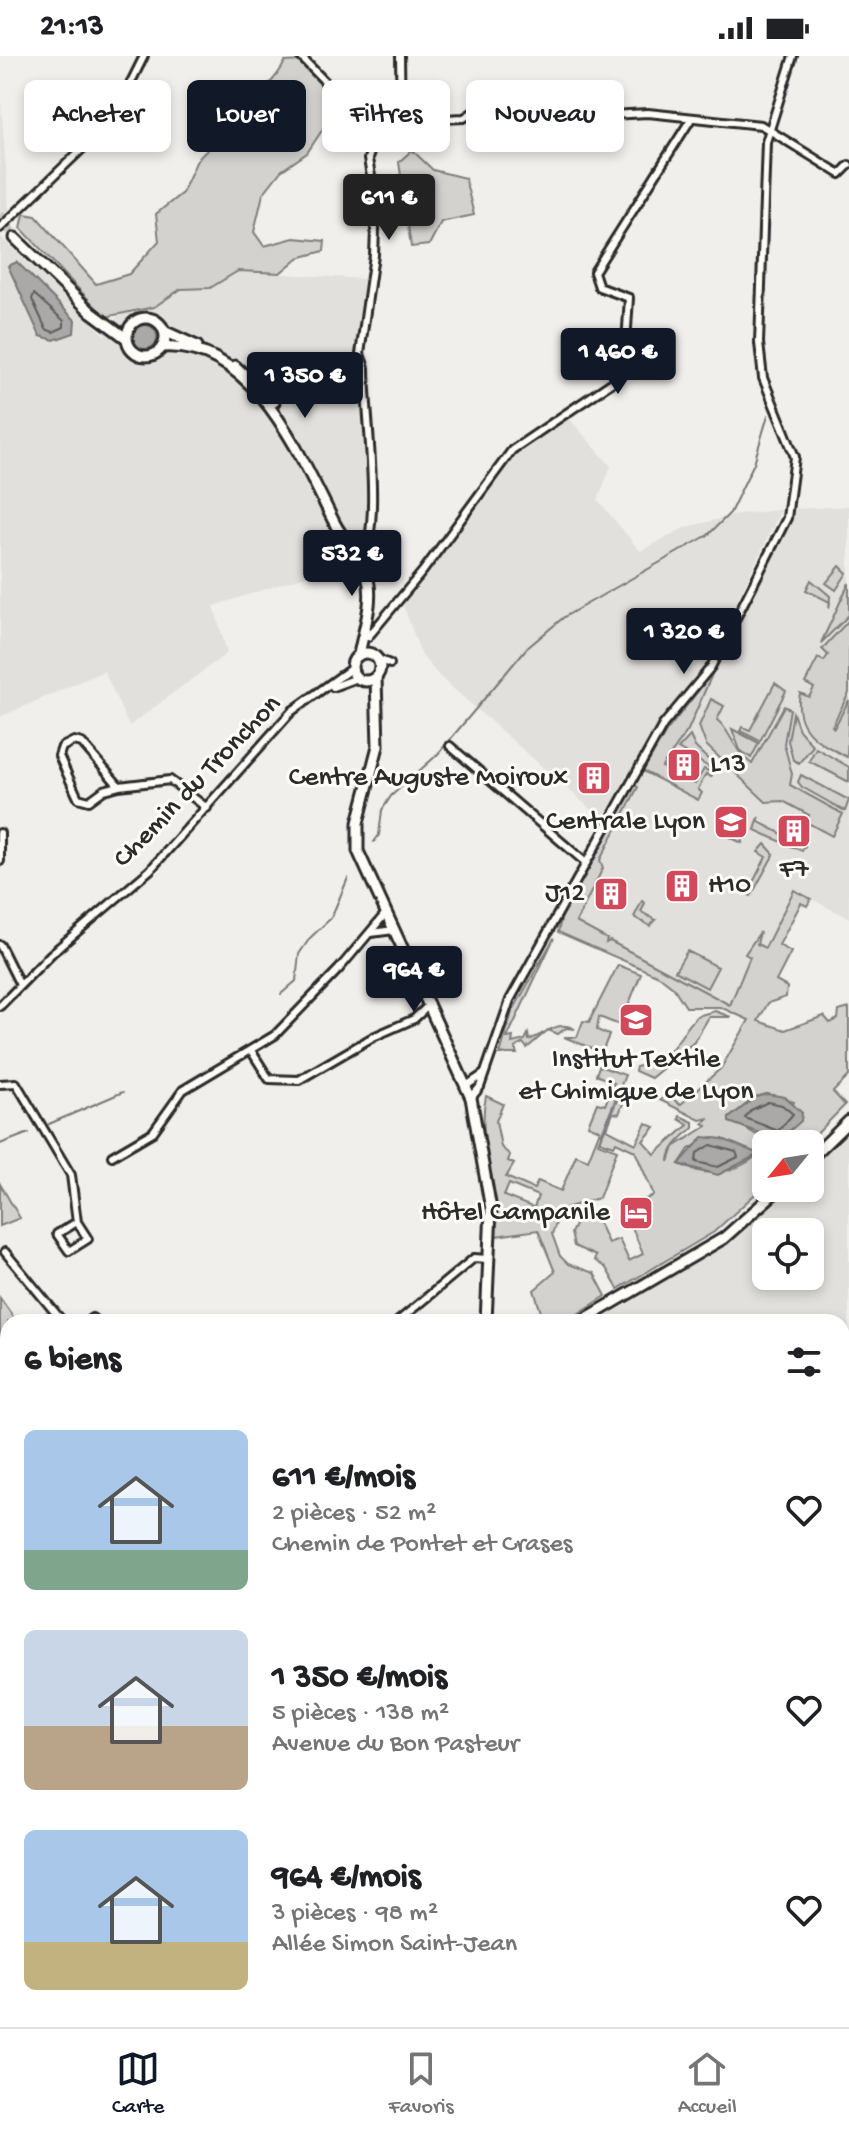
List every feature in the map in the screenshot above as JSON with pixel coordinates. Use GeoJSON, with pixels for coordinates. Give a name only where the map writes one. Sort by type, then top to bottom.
{"type":"FeatureCollection","features":[{"type":"Feature","properties":{"kind":"main road"},"geometry":{"type":"LineString","coordinates":[[15,238],[105,323],[126,338],[132,350],[141,355],[153,355],[162,347],[164,331]]}},
{"type":"Feature","properties":{"kind":"main road"},"geometry":{"type":"LineString","coordinates":[[126,338],[131,325],[139,318],[150,318],[164,331],[227,361],[259,384],[284,417],[345,542],[368,581],[366,628],[357,676],[379,713]]}},
{"type":"Feature","properties":{"kind":"main road"},"geometry":{"type":"LineString","coordinates":[[105,323],[131,325]]}},
{"type":"Feature","properties":{"kind":"main road"},"geometry":{"type":"LineString","coordinates":[[162,347],[191,350],[232,371],[270,406],[300,453]]}},
{"type":"Feature","properties":{"kind":"main road"},"geometry":{"type":"LineString","coordinates":[[366,628],[378,674],[378,746],[358,823],[357,844],[360,858],[471,1098],[491,1209],[486,1314]]}},
{"type":"Feature","properties":{"kind":"main road"},"geometry":{"type":"LineString","coordinates":[[359,655],[375,657]]}},
{"type":"Feature","properties":{"kind":"main road"},"geometry":{"type":"LineString","coordinates":[[357,676],[378,674]]}},
{"type":"Feature","properties":{"kind":"main road"},"geometry":{"type":"LineString","coordinates":[[824,1145],[849,1121]]}},
{"type":"Feature","properties":{"kind":"main road"},"geometry":{"type":"LineString","coordinates":[[594,1314],[724,1238],[764,1202]]}},
{"type":"Feature","properties":{"kind":"street"},"geometry":{"type":"LineString","coordinates":[[0,228],[112,120],[144,56]]}},
{"type":"Feature","properties":{"kind":"street"},"geometry":{"type":"LineString","coordinates":[[300,56],[323,80]]}},
{"type":"Feature","properties":{"kind":"street"},"geometry":{"type":"LineString","coordinates":[[400,56],[400,80]]}},
{"type":"Feature","properties":{"kind":"street"},"geometry":{"type":"LineString","coordinates":[[471,1098],[480,1087],[510,1000],[663,725],[711,667],[787,518],[795,457],[763,378],[759,357],[770,128],[793,56]]}},
{"type":"Feature","properties":{"kind":"street"},"geometry":{"type":"LineString","coordinates":[[450,120],[464,118],[483,109],[498,96],[521,90],[551,93],[589,111],[610,115],[648,113],[770,128],[840,174],[849,165]]}},
{"type":"Feature","properties":{"kind":"street"},"geometry":{"type":"LineString","coordinates":[[366,628],[385,618],[512,450],[617,379],[632,308],[629,298],[599,287],[594,272],[691,119]]}},
{"type":"Feature","properties":{"kind":"street"},"geometry":{"type":"LineString","coordinates":[[360,563],[369,551],[372,482],[365,368],[360,354],[375,230],[376,205],[368,159],[370,152]]}},
{"type":"Feature","properties":{"kind":"street"},"geometry":{"type":"LineString","coordinates":[[366,628],[385,618]]}},
{"type":"Feature","properties":{"kind":"street","name":"Chemin du Tronchon"},"geometry":{"type":"LineString","coordinates":[[0,1006],[80,928],[150,870],[292,711],[357,676]]}},
{"type":"Feature","properties":{"kind":"street"},"geometry":{"type":"LineString","coordinates":[[119,786],[82,743],[74,741],[62,747],[59,756],[78,798],[89,801],[104,790],[119,786],[170,780],[207,808]]}},
{"type":"Feature","properties":{"kind":"street"},"geometry":{"type":"LineString","coordinates":[[450,746],[586,863]]}},
{"type":"Feature","properties":{"kind":"street"},"geometry":{"type":"LineString","coordinates":[[0,833],[0,861]]}},
{"type":"Feature","properties":{"kind":"street"},"geometry":{"type":"LineString","coordinates":[[112,1156],[153,1132],[183,1090],[252,1052],[275,1035],[386,913]]}},
{"type":"Feature","properties":{"kind":"street"},"geometry":{"type":"LineString","coordinates":[[371,933],[394,930]]}},
{"type":"Feature","properties":{"kind":"street"},"geometry":{"type":"LineString","coordinates":[[0,945],[20,985]]}},
{"type":"Feature","properties":{"kind":"street"},"geometry":{"type":"LineString","coordinates":[[252,1052],[269,1079],[299,1080],[373,1037],[414,1019],[429,1005]]}},
{"type":"Feature","properties":{"kind":"street"},"geometry":{"type":"LineString","coordinates":[[414,1019],[435,1019]]}},
{"type":"Feature","properties":{"kind":"street"},"geometry":{"type":"LineString","coordinates":[[466,1086],[484,1074]]}},
{"type":"Feature","properties":{"kind":"street"},"geometry":{"type":"LineString","coordinates":[[0,1084],[16,1083],[26,1094],[36,1121],[71,1175],[77,1222],[88,1239],[69,1251],[57,1234],[77,1222]]}},
{"type":"Feature","properties":{"kind":"street"},"geometry":{"type":"LineString","coordinates":[[5,1252],[56,1314]]}},
{"type":"Feature","properties":{"kind":"street"},"geometry":{"type":"LineString","coordinates":[[407,1314],[474,1258],[487,1259]]}},
{"type":"Feature","properties":{"kind":"shaded area"},"geometry":{"type":"Polygon","coordinates":[[[302,61],[322,83],[322,130],[307,153],[281,171],[263,194],[254,232],[264,246],[294,238],[325,241],[324,251],[298,258],[280,273],[238,271],[210,288],[181,289],[154,307],[105,317],[21,228],[24,214],[36,216],[96,284],[129,274],[159,241],[156,214],[182,193],[197,160],[205,152],[306,152],[306,80],[272,80],[285,62],[302,61]]]}},
{"type":"Feature","properties":{"kind":"shaded area"},"geometry":{"type":"Polygon","coordinates":[[[0,92],[9,210],[0,218],[0,92]]]}},
{"type":"Feature","properties":{"kind":"shaded area"},"geometry":{"type":"Polygon","coordinates":[[[414,152],[433,170],[465,178],[474,215],[441,222],[429,245],[411,247],[399,162],[414,152]]]}},
{"type":"Feature","properties":{"kind":"shaded area"},"geometry":{"type":"Polygon","coordinates":[[[0,236],[105,335],[118,316],[141,307],[154,307],[181,289],[210,288],[238,271],[366,279],[365,406],[373,482],[370,555],[214,606],[227,653],[129,726],[104,671],[0,717],[0,236]]]}},
{"type":"Feature","properties":{"kind":"shaded area"},"geometry":{"type":"Polygon","coordinates":[[[566,415],[611,466],[598,500],[640,551],[684,528],[738,514],[781,510],[706,664],[667,713],[602,819],[439,676],[422,656],[403,605],[523,442],[566,415]]]}},
{"type":"Feature","properties":{"kind":"shaded area","name":"Centrale Lyon"},"geometry":{"type":"Polygon","coordinates":[[[849,506],[849,918],[795,891],[752,1016],[559,931],[561,918],[658,740],[717,666],[793,509],[849,506]]]}},
{"type":"Feature","properties":{"kind":"shaded area"},"geometry":{"type":"Polygon","coordinates":[[[840,566],[847,573],[836,590],[826,583],[840,566]]]}},
{"type":"Feature","properties":{"kind":"shaded area"},"geometry":{"type":"Polygon","coordinates":[[[811,580],[830,596],[830,602],[806,590],[811,580]]]}},
{"type":"Feature","properties":{"kind":"shaded area"},"geometry":{"type":"Polygon","coordinates":[[[849,583],[849,615],[821,643],[849,583]]]}},
{"type":"Feature","properties":{"kind":"shaded area"},"geometry":{"type":"Polygon","coordinates":[[[849,620],[849,693],[832,726],[834,728],[849,700],[847,757],[810,733],[804,726],[799,706],[800,693],[809,697],[814,688],[805,683],[818,658],[824,661],[828,655],[822,649],[849,620]]]}},
{"type":"Feature","properties":{"kind":"shaded area"},"geometry":{"type":"Polygon","coordinates":[[[713,672],[688,730],[662,767],[695,784],[704,769],[713,773],[711,777],[706,774],[698,789],[702,793],[698,800],[643,771],[666,732],[713,672]]]}},
{"type":"Feature","properties":{"kind":"shaded area"},"geometry":{"type":"Polygon","coordinates":[[[775,683],[786,691],[760,741],[740,731],[742,727],[750,730],[775,683]]]}},
{"type":"Feature","properties":{"kind":"shaded area"},"geometry":{"type":"Polygon","coordinates":[[[711,699],[724,706],[717,720],[740,753],[752,764],[784,706],[790,709],[784,744],[792,774],[790,785],[843,814],[832,836],[806,822],[809,815],[783,801],[766,802],[706,745],[699,726],[711,699]]]}},
{"type":"Feature","properties":{"kind":"shaded area"},"geometry":{"type":"Polygon","coordinates":[[[793,713],[799,730],[813,746],[799,763],[793,760],[788,741],[793,713]]]}},
{"type":"Feature","properties":{"kind":"shaded area"},"geometry":{"type":"Polygon","coordinates":[[[732,729],[759,743],[751,758],[740,750],[732,729]]]}},
{"type":"Feature","properties":{"kind":"shaded area"},"geometry":{"type":"Polygon","coordinates":[[[690,736],[695,747],[716,767],[714,770],[678,749],[690,736]]]}},
{"type":"Feature","properties":{"kind":"shaded area"},"geometry":{"type":"Polygon","coordinates":[[[816,748],[849,767],[849,782],[809,761],[816,748]]]}},
{"type":"Feature","properties":{"kind":"shaded area"},"geometry":{"type":"Polygon","coordinates":[[[801,775],[849,800],[845,811],[802,787],[798,782],[801,775]]]}},
{"type":"Feature","properties":{"kind":"shaded area"},"geometry":{"type":"Polygon","coordinates":[[[633,784],[638,787],[600,860],[603,868],[576,922],[607,939],[606,943],[610,941],[730,1005],[750,957],[745,954],[760,932],[757,944],[765,948],[794,890],[811,899],[807,906],[801,903],[779,945],[791,952],[776,981],[787,987],[786,997],[768,1003],[758,1021],[785,1030],[824,1016],[830,1023],[838,1019],[839,1011],[849,1008],[849,1076],[833,1092],[845,1105],[821,1130],[783,1130],[794,1102],[767,1094],[756,1097],[729,1118],[752,1132],[752,1152],[711,1137],[689,1149],[679,1164],[710,1173],[730,1170],[752,1159],[752,1197],[714,1232],[618,1289],[606,1268],[594,1260],[596,1256],[574,1246],[571,1233],[576,1223],[595,1214],[608,1243],[619,1239],[629,1261],[643,1254],[625,1210],[654,1195],[635,1151],[616,1142],[614,1146],[600,1141],[619,1095],[625,1098],[619,1114],[613,1113],[607,1129],[636,1144],[646,1123],[655,1127],[643,1141],[655,1154],[688,1125],[679,1119],[680,1116],[693,1122],[693,1128],[674,1147],[707,1126],[703,1123],[709,1118],[700,1120],[660,1100],[668,1094],[680,1105],[721,1068],[749,1020],[720,1007],[686,1007],[673,987],[659,976],[558,932],[562,915],[633,784]]]}},
{"type":"Feature","properties":{"kind":"shaded area"},"geometry":{"type":"Polygon","coordinates":[[[759,817],[759,822],[805,846],[802,851],[755,830],[759,817]]]}},
{"type":"Feature","properties":{"kind":"shaded area"},"geometry":{"type":"Polygon","coordinates":[[[723,822],[744,834],[742,843],[717,831],[723,822]]]}},
{"type":"Feature","properties":{"kind":"shaded area"},"geometry":{"type":"Polygon","coordinates":[[[765,844],[774,854],[751,896],[747,894],[766,857],[758,852],[765,844]]]}},
{"type":"Feature","properties":{"kind":"shaded area"},"geometry":{"type":"Polygon","coordinates":[[[642,901],[645,903],[641,912],[656,920],[650,926],[634,917],[642,901]]]}},
{"type":"Feature","properties":{"kind":"shaded area"},"geometry":{"type":"Polygon","coordinates":[[[554,938],[507,1038],[513,1037],[512,1043],[525,1040],[528,1034],[529,1040],[546,1032],[527,1048],[523,1043],[515,1048],[517,1054],[500,1054],[512,1012],[554,938]]]}},
{"type":"Feature","properties":{"kind":"shaded area"},"geometry":{"type":"Polygon","coordinates":[[[687,951],[718,967],[707,988],[675,971],[687,951]]]}},
{"type":"Feature","properties":{"kind":"shaded area"},"geometry":{"type":"Polygon","coordinates":[[[618,965],[641,974],[622,1021],[629,1024],[627,1028],[599,1017],[597,1030],[609,1035],[600,1057],[594,1055],[596,1050],[564,1037],[577,1037],[583,1021],[589,1022],[618,965]]]}},
{"type":"Feature","properties":{"kind":"shaded area"},"geometry":{"type":"Polygon","coordinates":[[[715,1011],[731,1017],[709,1017],[694,1042],[651,1078],[635,1071],[636,1067],[667,1054],[697,1016],[715,1011]]]}},
{"type":"Feature","properties":{"kind":"shaded area"},"geometry":{"type":"Polygon","coordinates":[[[563,1026],[575,1029],[566,1028],[558,1034],[549,1030],[563,1026]]]}},
{"type":"Feature","properties":{"kind":"shaded area"},"geometry":{"type":"Polygon","coordinates":[[[599,1066],[625,1075],[598,1143],[617,1150],[599,1198],[566,1208],[559,1215],[552,1234],[560,1256],[568,1264],[594,1273],[606,1296],[578,1314],[542,1314],[534,1290],[555,1272],[538,1230],[496,1236],[484,1130],[486,1096],[503,1104],[496,1121],[501,1147],[510,1155],[508,1161],[514,1164],[506,1177],[534,1189],[538,1181],[561,1191],[576,1155],[588,1160],[600,1130],[588,1125],[597,1103],[605,1105],[614,1083],[596,1075],[599,1066]],[[509,1184],[504,1196],[534,1208],[538,1196],[509,1184]]]}},
{"type":"Feature","properties":{"kind":"shaded area"},"geometry":{"type":"Polygon","coordinates":[[[849,1129],[849,1314],[610,1314],[729,1243],[752,1222],[752,1290],[824,1290],[824,1218],[756,1218],[773,1202],[824,1202],[824,1153],[849,1129]]]}},
{"type":"Feature","properties":{"kind":"shaded area"},"geometry":{"type":"Polygon","coordinates":[[[0,1184],[20,1218],[0,1226],[0,1184]]]}},
{"type":"Feature","properties":{"kind":"shaded area"},"geometry":{"type":"Polygon","coordinates":[[[0,1298],[11,1314],[0,1314],[0,1298]]]}},
{"type":"Feature","properties":{"kind":"water"},"geometry":{"type":"Polygon","coordinates":[[[17,262],[75,320],[74,333],[54,340],[40,336],[8,266],[17,262]]]}},
{"type":"Feature","properties":{"kind":"water"},"geometry":{"type":"Polygon","coordinates":[[[145,325],[154,328],[157,337],[154,346],[145,349],[136,346],[133,337],[136,328],[145,325]]]}},
{"type":"Feature","properties":{"kind":"water"},"geometry":{"type":"Polygon","coordinates":[[[767,1094],[785,1097],[802,1113],[801,1121],[791,1130],[752,1130],[729,1122],[729,1118],[756,1097],[767,1094]]]}},
{"type":"Feature","properties":{"kind":"water"},"geometry":{"type":"Polygon","coordinates":[[[703,1137],[723,1139],[752,1151],[752,1158],[718,1175],[679,1164],[703,1137]]]}},
{"type":"Feature","properties":{"kind":"waterway"},"geometry":{"type":"LineString","coordinates":[[374,842],[379,835],[382,810],[391,796],[437,755],[526,649],[564,617],[708,535],[730,513],[754,463],[768,415]]}},
{"type":"Feature","properties":{"kind":"waterway"},"geometry":{"type":"LineString","coordinates":[[281,994],[296,981],[299,954],[310,938],[331,918],[348,878]]}},
{"type":"Feature","properties":{"kind":"waterway"},"geometry":{"type":"LineString","coordinates":[[49,1124],[123,1092]]}},
{"type":"Feature","properties":{"kind":"waterway"},"geometry":{"type":"LineString","coordinates":[[0,1144],[29,1133]]}},
{"type":"Feature","properties":{"kind":"tunnel"},"geometry":{"type":"LineString","coordinates":[[0,214],[15,238]]}},
{"type":"Feature","properties":{"kind":"place","name":"L13"},"geometry":{"type":"Point","coordinates":[684,765]}},
{"type":"Feature","properties":{"kind":"place","name":"Centre Auguste Moiroux"},"geometry":{"type":"Point","coordinates":[594,778]}},
{"type":"Feature","properties":{"kind":"place","name":"Centrale Lyon"},"geometry":{"type":"Point","coordinates":[731,822]}},
{"type":"Feature","properties":{"kind":"place","name":"F7"},"geometry":{"type":"Point","coordinates":[794,831]}},
{"type":"Feature","properties":{"kind":"place","name":"H10"},"geometry":{"type":"Point","coordinates":[682,886]}},
{"type":"Feature","properties":{"kind":"place","name":"J12"},"geometry":{"type":"Point","coordinates":[611,894]}},
{"type":"Feature","properties":{"kind":"place","name":"Institut Textile et Chimique de Lyon"},"geometry":{"type":"Point","coordinates":[636,1020]}},
{"type":"Feature","properties":{"kind":"place","name":"Hôtel Campanile"},"geometry":{"type":"Point","coordinates":[636,1213]}}]}
